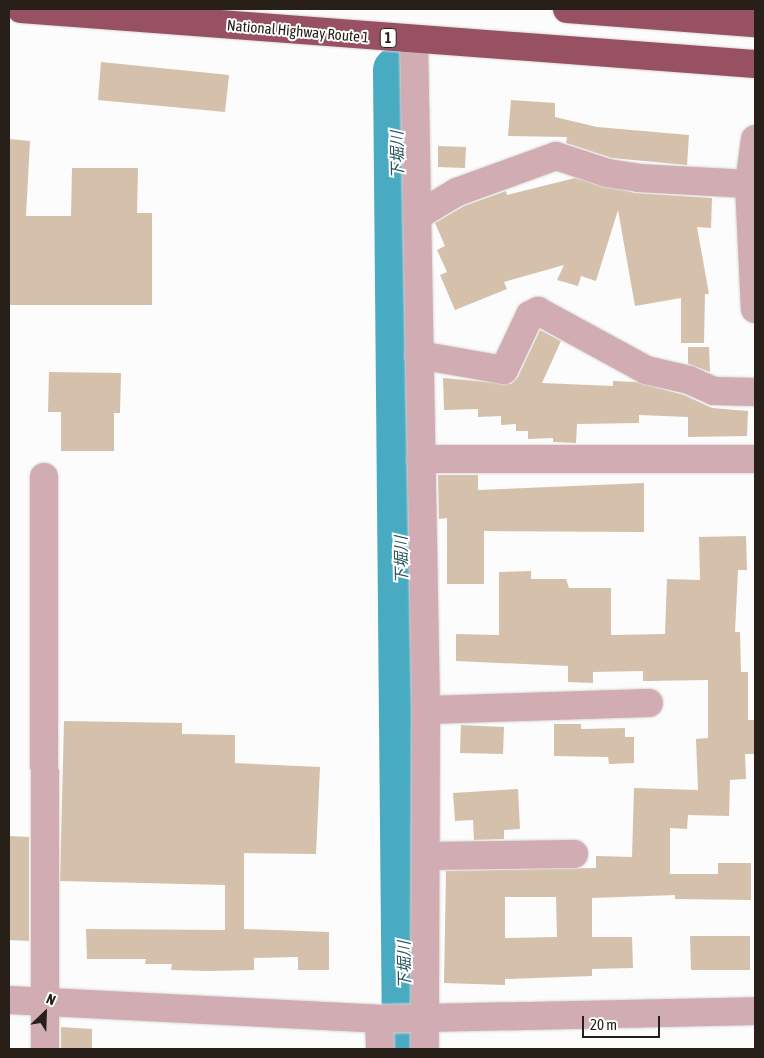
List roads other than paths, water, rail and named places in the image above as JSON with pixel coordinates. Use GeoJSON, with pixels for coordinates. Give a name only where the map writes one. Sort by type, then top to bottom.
{"type":"FeatureCollection","features":[{"type":"Feature","properties":{"kind":"highway","name":"National Highway Route 1"},"geometry":{"type":"LineString","coordinates":[[21,9],[414,40],[755,64]]}},
{"type":"Feature","properties":{"kind":"highway"},"geometry":{"type":"LineString","coordinates":[[567,9],[755,23]]}},
{"type":"Feature","properties":{"kind":"street"},"geometry":{"type":"LineString","coordinates":[[414,40],[426,710],[427,856],[423,1019],[425,1049]]}},
{"type":"Feature","properties":{"kind":"street"},"geometry":{"type":"LineString","coordinates":[[755,139],[750,184],[754,236],[755,309]]}},
{"type":"Feature","properties":{"kind":"street"},"geometry":{"type":"LineString","coordinates":[[417,216],[457,192],[556,156],[608,173],[638,178],[750,184]]}},
{"type":"Feature","properties":{"kind":"street"},"geometry":{"type":"LineString","coordinates":[[419,355],[504,370],[530,315],[538,311],[646,370],[689,380],[714,391],[755,392]]}},
{"type":"Feature","properties":{"kind":"street"},"geometry":{"type":"LineString","coordinates":[[421,459],[755,459]]}},
{"type":"Feature","properties":{"kind":"street"},"geometry":{"type":"LineString","coordinates":[[44,477],[45,1049]]}},
{"type":"Feature","properties":{"kind":"street"},"geometry":{"type":"LineString","coordinates":[[426,710],[649,704]]}},
{"type":"Feature","properties":{"kind":"street"},"geometry":{"type":"LineString","coordinates":[[427,856],[574,854]]}},
{"type":"Feature","properties":{"kind":"street"},"geometry":{"type":"LineString","coordinates":[[9,1000],[44,1004],[380,1019],[755,1011]]}},
{"type":"Feature","properties":{"kind":"street"},"geometry":{"type":"LineString","coordinates":[[380,1019],[380,1049]]}},
{"type":"Feature","properties":{"kind":"waterway","name":"下堀川"},"geometry":{"type":"LineString","coordinates":[[396,70],[405,1049]]}}]}
